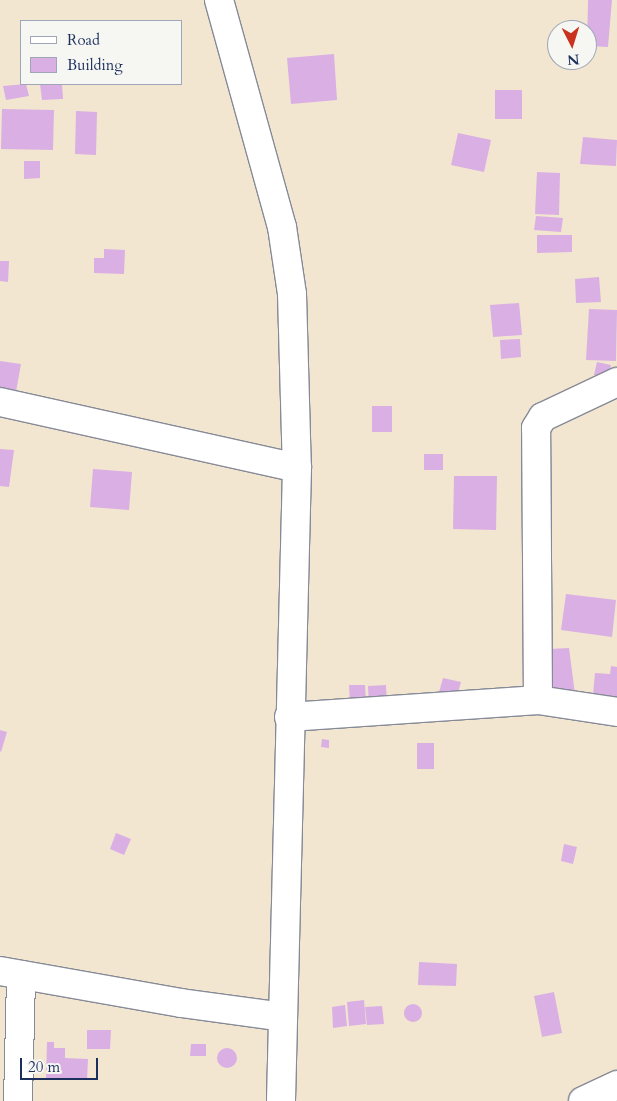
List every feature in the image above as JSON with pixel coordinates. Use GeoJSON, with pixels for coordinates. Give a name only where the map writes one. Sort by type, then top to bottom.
{"type":"FeatureCollection","features":[{"type":"Feature","properties":{"kind":"street"},"geometry":{"type":"LineString","coordinates":[[219,0],[282,227],[292,294],[297,468],[289,717],[281,1101]]}},
{"type":"Feature","properties":{"kind":"street"},"geometry":{"type":"LineString","coordinates":[[538,700],[536,428],[543,417],[617,382]]}},
{"type":"Feature","properties":{"kind":"street"},"geometry":{"type":"LineString","coordinates":[[0,402],[297,468]]}},
{"type":"Feature","properties":{"kind":"street"},"geometry":{"type":"LineString","coordinates":[[289,717],[538,700],[617,712]]}},
{"type":"Feature","properties":{"kind":"street"},"geometry":{"type":"LineString","coordinates":[[18,1101],[10,973],[181,1003],[283,1017]]}},
{"type":"Feature","properties":{"kind":"street"},"geometry":{"type":"LineString","coordinates":[[583,1101],[617,1086]]}},
{"type":"Feature","properties":{"kind":"building"},"geometry":{"type":"Polygon","coordinates":[[[588,0],[612,0],[608,47],[597,46],[597,20],[588,20],[588,0]]]}},
{"type":"Feature","properties":{"kind":"building"},"geometry":{"type":"Polygon","coordinates":[[[334,54],[337,100],[291,104],[287,58],[334,54]]]}},
{"type":"Feature","properties":{"kind":"building"},"geometry":{"type":"Polygon","coordinates":[[[26,85],[29,96],[6,100],[3,86],[26,85]]]}},
{"type":"Feature","properties":{"kind":"building"},"geometry":{"type":"Polygon","coordinates":[[[40,85],[62,85],[63,99],[42,100],[40,85]]]}},
{"type":"Feature","properties":{"kind":"building"},"geometry":{"type":"Polygon","coordinates":[[[495,90],[522,90],[522,119],[495,119],[495,90]]]}},
{"type":"Feature","properties":{"kind":"building"},"geometry":{"type":"Polygon","coordinates":[[[2,109],[54,110],[53,150],[1,149],[2,109]]]}},
{"type":"Feature","properties":{"kind":"building"},"geometry":{"type":"Polygon","coordinates":[[[76,111],[97,112],[96,155],[75,154],[76,111]]]}},
{"type":"Feature","properties":{"kind":"building"},"geometry":{"type":"Polygon","coordinates":[[[458,133],[491,140],[484,172],[451,165],[458,133]]]}},
{"type":"Feature","properties":{"kind":"building"},"geometry":{"type":"Polygon","coordinates":[[[583,137],[617,140],[616,166],[580,164],[583,137]]]}},
{"type":"Feature","properties":{"kind":"building"},"geometry":{"type":"Polygon","coordinates":[[[24,161],[40,161],[40,178],[24,179],[24,161]]]}},
{"type":"Feature","properties":{"kind":"building"},"geometry":{"type":"Polygon","coordinates":[[[537,172],[560,173],[559,215],[535,214],[537,172]]]}},
{"type":"Feature","properties":{"kind":"building"},"geometry":{"type":"Polygon","coordinates":[[[536,216],[563,218],[561,232],[534,230],[536,216]]]}},
{"type":"Feature","properties":{"kind":"building"},"geometry":{"type":"Polygon","coordinates":[[[537,235],[572,235],[572,252],[537,253],[537,235]]]}},
{"type":"Feature","properties":{"kind":"building"},"geometry":{"type":"Polygon","coordinates":[[[104,249],[125,250],[124,274],[94,273],[94,258],[104,258],[104,249]]]}},
{"type":"Feature","properties":{"kind":"building"},"geometry":{"type":"Polygon","coordinates":[[[0,261],[9,261],[8,282],[0,281],[0,261]]]}},
{"type":"Feature","properties":{"kind":"building"},"geometry":{"type":"Polygon","coordinates":[[[599,277],[601,302],[576,303],[575,279],[599,277]]]}},
{"type":"Feature","properties":{"kind":"building"},"geometry":{"type":"Polygon","coordinates":[[[519,303],[522,335],[493,337],[490,305],[519,303]]]}},
{"type":"Feature","properties":{"kind":"building"},"geometry":{"type":"Polygon","coordinates":[[[589,309],[617,310],[616,361],[586,360],[589,309]]]}},
{"type":"Feature","properties":{"kind":"building"},"geometry":{"type":"Polygon","coordinates":[[[520,339],[521,357],[501,359],[500,340],[520,339]]]}},
{"type":"Feature","properties":{"kind":"building"},"geometry":{"type":"Polygon","coordinates":[[[0,361],[21,364],[16,392],[0,390],[0,361]]]}},
{"type":"Feature","properties":{"kind":"building"},"geometry":{"type":"Polygon","coordinates":[[[597,362],[611,365],[609,378],[594,375],[597,362]]]}},
{"type":"Feature","properties":{"kind":"building"},"geometry":{"type":"Polygon","coordinates":[[[372,406],[392,406],[392,432],[372,432],[372,406]]]}},
{"type":"Feature","properties":{"kind":"building"},"geometry":{"type":"Polygon","coordinates":[[[0,449],[14,450],[9,487],[0,486],[0,449]]]}},
{"type":"Feature","properties":{"kind":"building"},"geometry":{"type":"Polygon","coordinates":[[[424,454],[443,454],[443,470],[424,470],[424,454]]]}},
{"type":"Feature","properties":{"kind":"building"},"geometry":{"type":"Polygon","coordinates":[[[93,469],[132,472],[129,510],[90,507],[93,469]]]}},
{"type":"Feature","properties":{"kind":"building"},"geometry":{"type":"Polygon","coordinates":[[[454,476],[497,476],[496,530],[453,529],[454,476]]]}},
{"type":"Feature","properties":{"kind":"building"},"geometry":{"type":"Polygon","coordinates":[[[566,594],[616,600],[612,637],[561,630],[566,594]]]}},
{"type":"Feature","properties":{"kind":"building"},"geometry":{"type":"Polygon","coordinates":[[[569,648],[575,694],[551,695],[549,649],[569,648]]]}},
{"type":"Feature","properties":{"kind":"building"},"geometry":{"type":"Polygon","coordinates":[[[611,666],[617,667],[617,707],[592,705],[595,673],[610,674],[611,666]]]}},
{"type":"Feature","properties":{"kind":"building"},"geometry":{"type":"Polygon","coordinates":[[[443,678],[461,682],[456,700],[438,696],[443,678]]]}},
{"type":"Feature","properties":{"kind":"building"},"geometry":{"type":"Polygon","coordinates":[[[349,685],[365,685],[366,704],[350,705],[349,685]]]}},
{"type":"Feature","properties":{"kind":"building"},"geometry":{"type":"Polygon","coordinates":[[[386,685],[387,704],[369,706],[368,686],[386,685]]]}},
{"type":"Feature","properties":{"kind":"building"},"geometry":{"type":"Polygon","coordinates":[[[0,730],[7,732],[1,752],[0,751],[0,730]]]}},
{"type":"Feature","properties":{"kind":"building"},"geometry":{"type":"Polygon","coordinates":[[[322,739],[329,740],[329,748],[321,747],[322,739]]]}},
{"type":"Feature","properties":{"kind":"building"},"geometry":{"type":"Polygon","coordinates":[[[417,743],[434,743],[434,769],[417,769],[417,743]]]}},
{"type":"Feature","properties":{"kind":"building"},"geometry":{"type":"Polygon","coordinates":[[[116,833],[131,839],[124,855],[110,849],[116,833]]]}},
{"type":"Feature","properties":{"kind":"building"},"geometry":{"type":"Polygon","coordinates":[[[564,844],[577,847],[573,864],[561,861],[564,844]]]}},
{"type":"Feature","properties":{"kind":"building"},"geometry":{"type":"Polygon","coordinates":[[[419,962],[457,964],[456,986],[418,985],[419,962]]]}},
{"type":"Feature","properties":{"kind":"building"},"geometry":{"type":"Polygon","coordinates":[[[554,992],[562,1033],[542,1037],[534,996],[554,992]]]}},
{"type":"Feature","properties":{"kind":"building"},"geometry":{"type":"Polygon","coordinates":[[[364,1000],[366,1024],[349,1026],[347,1002],[364,1000]]]}},
{"type":"Feature","properties":{"kind":"building"},"geometry":{"type":"Polygon","coordinates":[[[413,1004],[419,1007],[422,1013],[419,1019],[413,1022],[407,1019],[404,1013],[407,1007],[413,1004]]]}},
{"type":"Feature","properties":{"kind":"building"},"geometry":{"type":"Polygon","coordinates":[[[345,1005],[347,1026],[333,1028],[332,1007],[345,1005]]]}},
{"type":"Feature","properties":{"kind":"building"},"geometry":{"type":"Polygon","coordinates":[[[382,1006],[384,1024],[367,1025],[365,1007],[382,1006]]]}},
{"type":"Feature","properties":{"kind":"building"},"geometry":{"type":"Polygon","coordinates":[[[87,1030],[111,1030],[110,1049],[87,1049],[87,1030]]]}},
{"type":"Feature","properties":{"kind":"building"},"geometry":{"type":"Polygon","coordinates":[[[47,1042],[54,1042],[54,1048],[65,1048],[65,1058],[88,1059],[87,1080],[46,1079],[47,1042]]]}},
{"type":"Feature","properties":{"kind":"building"},"geometry":{"type":"Polygon","coordinates":[[[191,1044],[206,1044],[206,1056],[190,1056],[191,1044]]]}},
{"type":"Feature","properties":{"kind":"building"},"geometry":{"type":"Polygon","coordinates":[[[227,1048],[234,1051],[237,1058],[234,1065],[227,1068],[220,1065],[217,1058],[220,1051],[227,1048]]]}}]}
